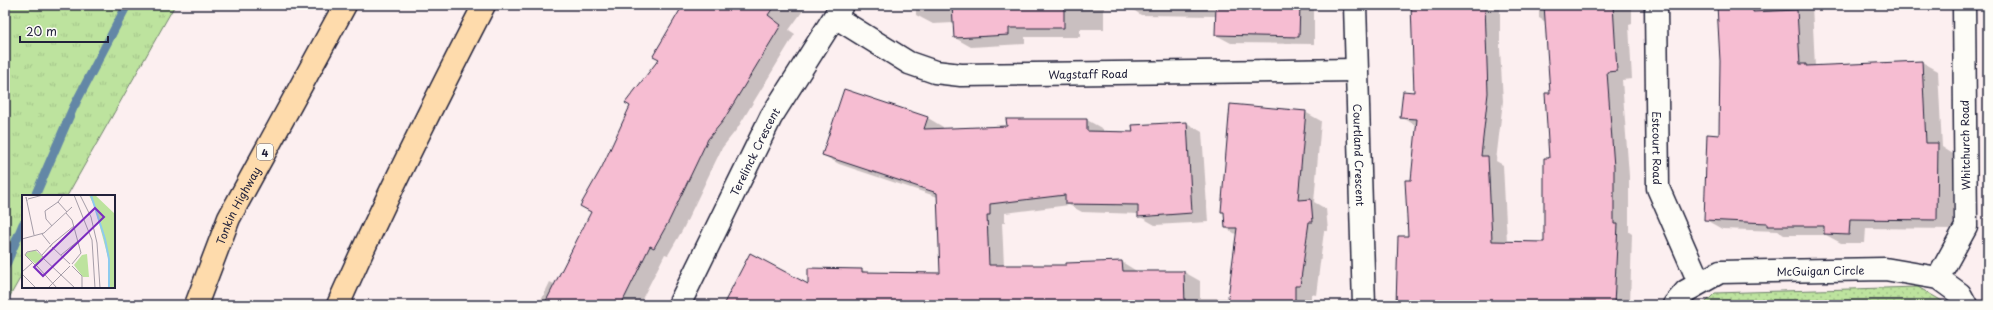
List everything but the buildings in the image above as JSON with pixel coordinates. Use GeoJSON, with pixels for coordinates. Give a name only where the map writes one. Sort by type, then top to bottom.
{"type":"FeatureCollection","features":[{"type":"Feature","properties":{"kind":"highway","name":"Tonkin Highway"},"geometry":{"type":"LineString","coordinates":[[196,305],[228,218],[345,5]]}},
{"type":"Feature","properties":{"kind":"highway"},"geometry":{"type":"LineString","coordinates":[[338,305],[367,240],[423,123],[484,5]]}},
{"type":"Feature","properties":{"kind":"street","name":"Courtland Crescent"},"geometry":{"type":"LineString","coordinates":[[1355,5],[1364,305]]}},
{"type":"Feature","properties":{"kind":"street","name":"Estcourt Road"},"geometry":{"type":"LineString","coordinates":[[1656,5],[1658,188],[1699,282]]}},
{"type":"Feature","properties":{"kind":"street","name":"Whitchurch Road"},"geometry":{"type":"LineString","coordinates":[[1938,278],[1966,227],[1964,5]]}},
{"type":"Feature","properties":{"kind":"street","name":"Wagstaff Road"},"geometry":{"type":"LineString","coordinates":[[839,11],[909,63],[935,72],[961,75],[1356,70]]}},
{"type":"Feature","properties":{"kind":"street","name":"Terelinck Crescent"},"geometry":{"type":"LineString","coordinates":[[679,305],[771,116],[839,11]]}},
{"type":"Feature","properties":{"kind":"street","name":"McGuigan Circle"},"geometry":{"type":"LineString","coordinates":[[1674,305],[1686,291],[1699,282],[1720,272],[1886,269],[1938,278],[1960,294],[1966,305]]}},
{"type":"Feature","properties":{"kind":"green space"},"geometry":{"type":"Polygon","coordinates":[[[5,5],[175,5],[68,195],[22,195],[22,275],[5,305],[5,5]]]}},
{"type":"Feature","properties":{"kind":"green space"},"geometry":{"type":"Polygon","coordinates":[[[1918,287],[1949,305],[1703,305],[1715,293],[1918,287]]]}},
{"type":"Feature","properties":{"kind":"waterway"},"geometry":{"type":"LineString","coordinates":[[35,195],[73,108],[127,5]]}},
{"type":"Feature","properties":{"kind":"waterway"},"geometry":{"type":"LineString","coordinates":[[5,267],[22,226]]}}]}
